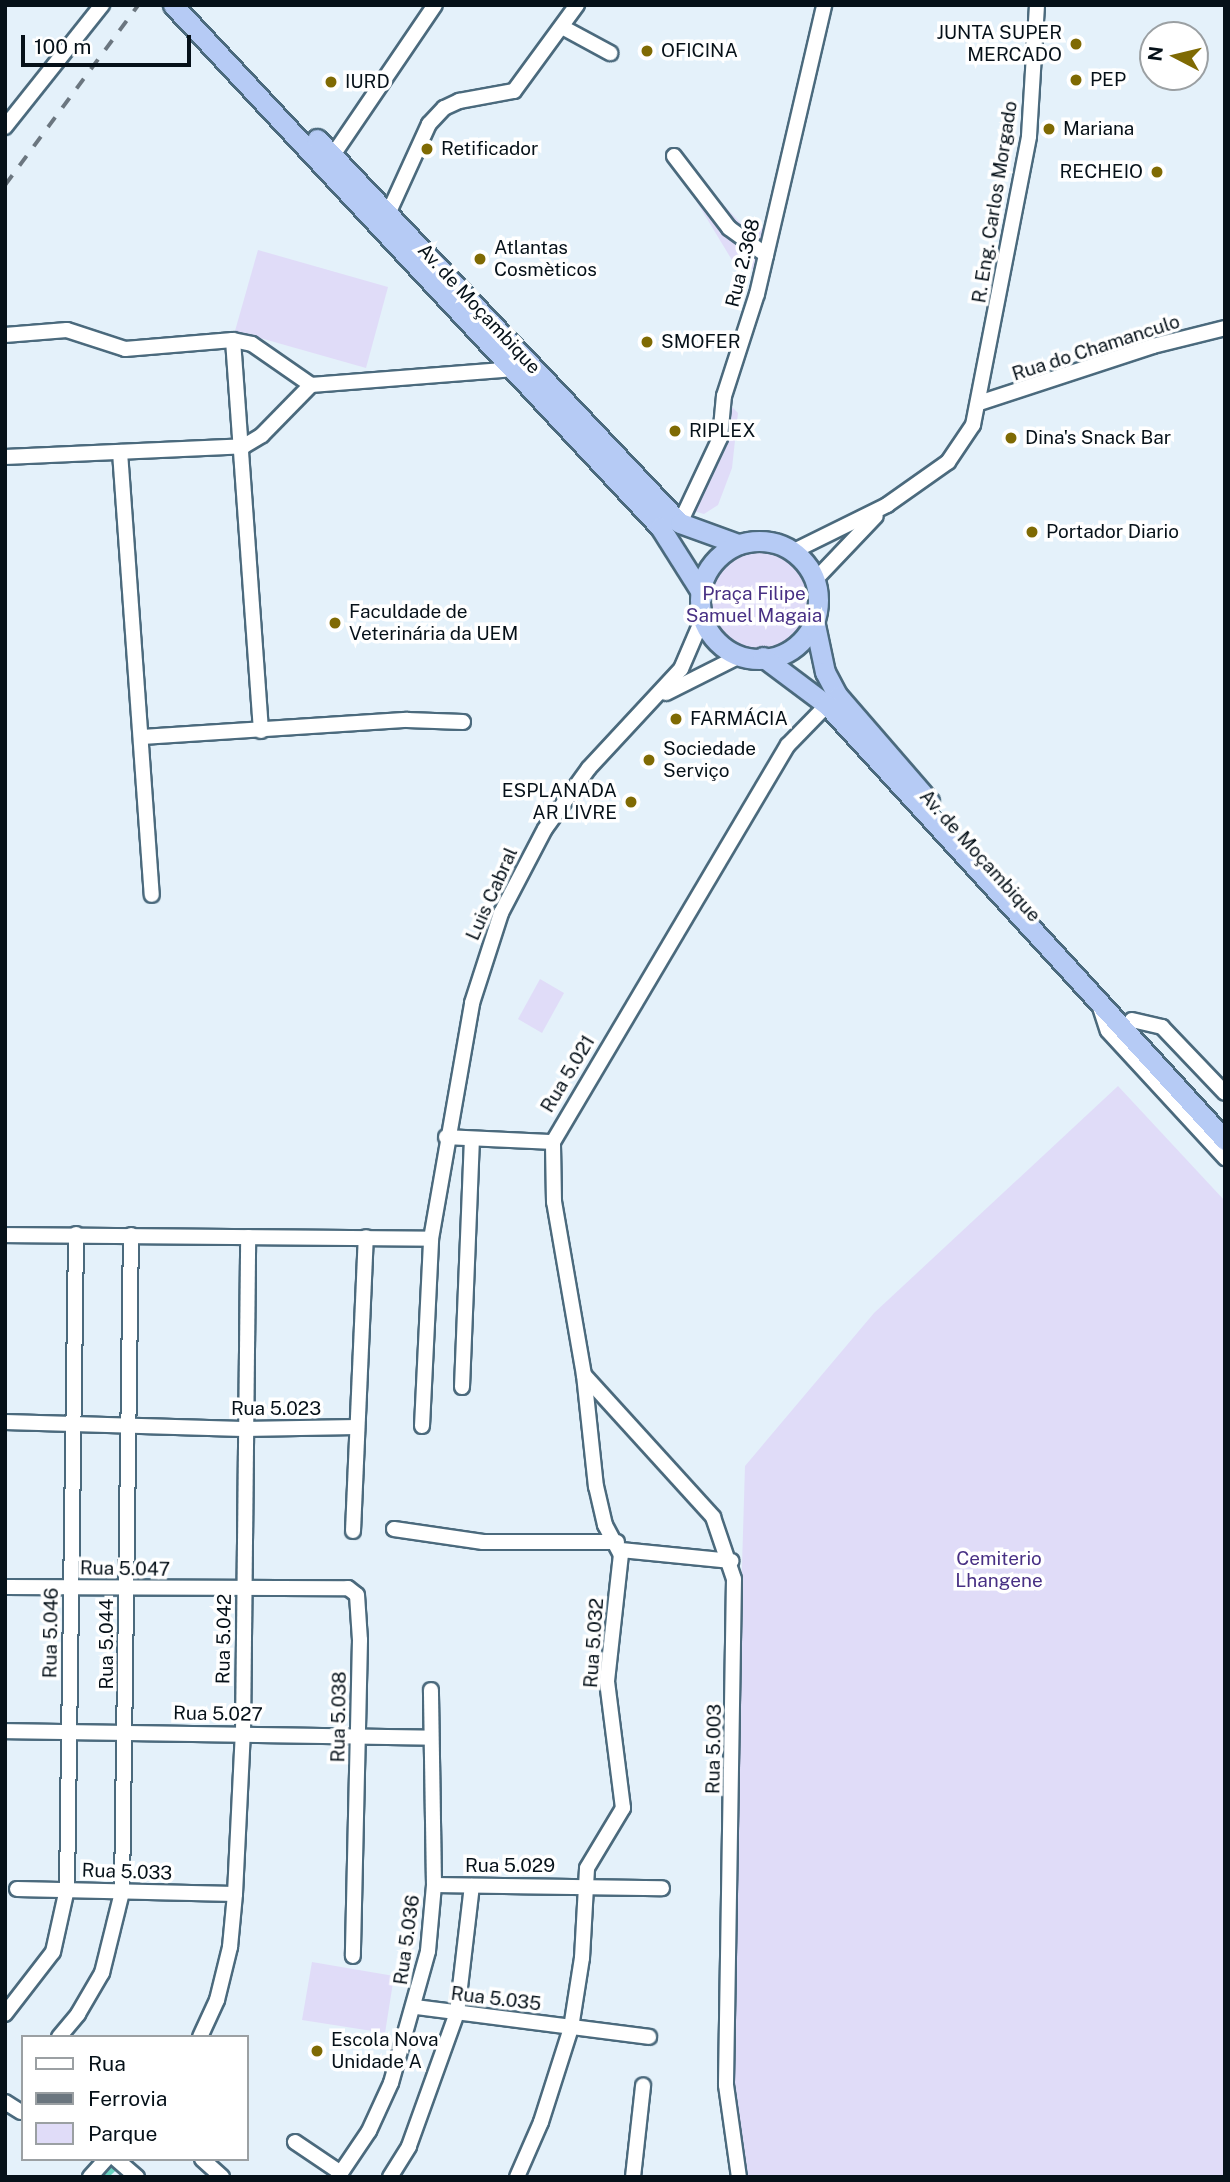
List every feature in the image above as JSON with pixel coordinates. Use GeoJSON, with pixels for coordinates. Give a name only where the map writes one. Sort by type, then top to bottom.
{"type":"FeatureCollection","features":[{"type":"Feature","properties":{"kind":"highway"},"geometry":{"type":"LineString","coordinates":[[173,5],[675,545],[703,595]]}},
{"type":"Feature","properties":{"kind":"highway","name":"Av. de Moçambique"},"geometry":{"type":"LineString","coordinates":[[191,5],[680,523],[738,544],[767,541],[794,551]]}},
{"type":"Feature","properties":{"kind":"highway"},"geometry":{"type":"LineString","coordinates":[[738,544],[713,564],[703,595],[702,621],[715,644],[738,657],[763,657],[793,645],[814,620],[818,600],[815,580],[794,551]]}},
{"type":"Feature","properties":{"kind":"highway","name":"Av. de Moçambique"},"geometry":{"type":"LineString","coordinates":[[814,620],[825,672],[838,696],[981,859],[1225,1120]]}},
{"type":"Feature","properties":{"kind":"highway","name":"Av. de Moçambique"},"geometry":{"type":"LineString","coordinates":[[763,657],[827,705],[1225,1140]]}},
{"type":"Feature","properties":{"kind":"street"},"geometry":{"type":"LineString","coordinates":[[5,127],[102,5]]}},
{"type":"Feature","properties":{"kind":"street"},"geometry":{"type":"LineString","coordinates":[[333,155],[435,5]]}},
{"type":"Feature","properties":{"kind":"street"},"geometry":{"type":"LineString","coordinates":[[388,214],[429,124],[444,108],[459,101],[514,91],[577,5]]}},
{"type":"Feature","properties":{"kind":"street","name":"Rua 2.368"},"geometry":{"type":"LineString","coordinates":[[680,523],[720,438],[724,396],[766,255],[824,5]]}},
{"type":"Feature","properties":{"kind":"street","name":"R. Eng. Carlos Morgado"},"geometry":{"type":"LineString","coordinates":[[887,505],[948,462],[964,444],[979,403],[1029,136],[1037,5]]}},
{"type":"Feature","properties":{"kind":"street"},"geometry":{"type":"LineString","coordinates":[[562,27],[610,53]]}},
{"type":"Feature","properties":{"kind":"street"},"geometry":{"type":"LineString","coordinates":[[674,156],[729,228],[766,255]]}},
{"type":"Feature","properties":{"kind":"street","name":"Rua do Chamanculo"},"geometry":{"type":"LineString","coordinates":[[979,403],[1153,345],[1225,328]]}},
{"type":"Feature","properties":{"kind":"street"},"geometry":{"type":"LineString","coordinates":[[5,335],[67,330],[125,349],[233,340],[252,344],[312,385],[513,369]]}},
{"type":"Feature","properties":{"kind":"street"},"geometry":{"type":"LineString","coordinates":[[233,340],[244,446],[261,731]]}},
{"type":"Feature","properties":{"kind":"street"},"geometry":{"type":"LineString","coordinates":[[5,457],[244,446],[262,435],[312,385]]}},
{"type":"Feature","properties":{"kind":"street"},"geometry":{"type":"LineString","coordinates":[[120,452],[152,895]]}},
{"type":"Feature","properties":{"kind":"street"},"geometry":{"type":"LineString","coordinates":[[794,551],[887,505]]}},
{"type":"Feature","properties":{"kind":"street"},"geometry":{"type":"LineString","coordinates":[[815,580],[887,505]]}},
{"type":"Feature","properties":{"kind":"street","name":"Luis Cabral"},"geometry":{"type":"LineString","coordinates":[[446,1137],[483,961],[517,879],[545,829],[589,768],[651,705],[681,669],[702,621]]}},
{"type":"Feature","properties":{"kind":"street","name":"Luis Cabral"},"geometry":{"type":"LineString","coordinates":[[651,705],[690,679],[738,657]]}},
{"type":"Feature","properties":{"kind":"street","name":"Rua 5.021"},"geometry":{"type":"LineString","coordinates":[[446,1137],[553,1142],[788,745],[827,705]]}},
{"type":"Feature","properties":{"kind":"street"},"geometry":{"type":"LineString","coordinates":[[142,737],[407,720],[463,722]]}},
{"type":"Feature","properties":{"kind":"street"},"geometry":{"type":"LineString","coordinates":[[1098,1002],[1108,1031],[1225,1158]]}},
{"type":"Feature","properties":{"kind":"street"},"geometry":{"type":"LineString","coordinates":[[1132,1020],[1161,1027],[1225,1093]]}},
{"type":"Feature","properties":{"kind":"street"},"geometry":{"type":"LineString","coordinates":[[422,1426],[431,1239],[446,1137]]}},
{"type":"Feature","properties":{"kind":"street"},"geometry":{"type":"LineString","coordinates":[[462,1387],[472,1140]]}},
{"type":"Feature","properties":{"kind":"street"},"geometry":{"type":"LineString","coordinates":[[553,1142],[554,1202],[584,1375],[599,1498],[605,1525],[619,1546]]}},
{"type":"Feature","properties":{"kind":"street","name":"Rua 5.046"},"geometry":{"type":"LineString","coordinates":[[5,2014],[53,1952],[67,1889],[76,1234]]}},
{"type":"Feature","properties":{"kind":"street"},"geometry":{"type":"LineString","coordinates":[[5,1235],[131,1234],[431,1239]]}},
{"type":"Feature","properties":{"kind":"street","name":"Rua 5.044"},"geometry":{"type":"LineString","coordinates":[[61,2035],[78,2014],[102,1973],[122,1892],[127,1732],[131,1234]]}},
{"type":"Feature","properties":{"kind":"street","name":"Rua 5.042"},"geometry":{"type":"LineString","coordinates":[[201,2035],[216,2000],[230,1947],[235,1894],[243,1733],[243,1429],[248,1237]]}},
{"type":"Feature","properties":{"kind":"street"},"geometry":{"type":"LineString","coordinates":[[353,1531],[366,1237]]}},
{"type":"Feature","properties":{"kind":"street","name":"Rua 5.003"},"geometry":{"type":"LineString","coordinates":[[584,1375],[713,1517],[730,1560],[736,1634],[726,2085],[739,2177]]}},
{"type":"Feature","properties":{"kind":"street","name":"Rua 5.023"},"geometry":{"type":"LineString","coordinates":[[5,1422],[243,1429],[357,1427]]}},
{"type":"Feature","properties":{"kind":"street"},"geometry":{"type":"LineString","coordinates":[[394,1529],[483,1542],[619,1546],[730,1560]]}},
{"type":"Feature","properties":{"kind":"street","name":"Rua 5.032"},"geometry":{"type":"LineString","coordinates":[[517,2177],[541,2122],[571,2028],[582,1958],[586,1886],[593,1855],[623,1808],[607,1681],[619,1546]]}},
{"type":"Feature","properties":{"kind":"street","name":"Rua 5.047"},"geometry":{"type":"LineString","coordinates":[[5,1587],[244,1588]]}},
{"type":"Feature","properties":{"kind":"street","name":"Rua 5.038"},"geometry":{"type":"LineString","coordinates":[[244,1588],[348,1588],[357,1595],[358,1734],[353,1956]]}},
{"type":"Feature","properties":{"kind":"street","name":"Rua 5.036"},"geometry":{"type":"LineString","coordinates":[[339,2175],[369,2131],[386,2095],[416,2007],[434,1885],[429,1738],[431,1690]]}},
{"type":"Feature","properties":{"kind":"street","name":"Rua 5.027"},"geometry":{"type":"LineString","coordinates":[[5,1731],[358,1734],[429,1738]]}},
{"type":"Feature","properties":{"kind":"street","name":"Rua 5.029"},"geometry":{"type":"LineString","coordinates":[[434,1885],[662,1888]]}},
{"type":"Feature","properties":{"kind":"street"},"geometry":{"type":"LineString","coordinates":[[390,2177],[418,2124],[457,2014],[472,1886]]}},
{"type":"Feature","properties":{"kind":"street","name":"Rua 5.033"},"geometry":{"type":"LineString","coordinates":[[17,1889],[235,1894]]}},
{"type":"Feature","properties":{"kind":"street","name":"Rua 5.035"},"geometry":{"type":"LineString","coordinates":[[416,2007],[649,2038]]}},
{"type":"Feature","properties":{"kind":"street"},"geometry":{"type":"LineString","coordinates":[[633,2177],[643,2086]]}},
{"type":"Feature","properties":{"kind":"street"},"geometry":{"type":"LineString","coordinates":[[5,2102],[21,2112]]}},
{"type":"Feature","properties":{"kind":"street"},"geometry":{"type":"LineString","coordinates":[[295,2142],[339,2175]]}},
{"type":"Feature","properties":{"kind":"street"},"geometry":{"type":"LineString","coordinates":[[90,2177],[104,2161]]}},
{"type":"Feature","properties":{"kind":"street"},"geometry":{"type":"LineString","coordinates":[[118,2161],[137,2177]]}},
{"type":"Feature","properties":{"kind":"street"},"geometry":{"type":"LineString","coordinates":[[204,2161],[222,2177]]}},
{"type":"Feature","properties":{"kind":"green space"},"geometry":{"type":"Polygon","coordinates":[[[672,161],[688,167],[748,231],[764,227],[756,272],[745,264],[738,270],[672,161]]]}},
{"type":"Feature","properties":{"kind":"green space"},"geometry":{"type":"Polygon","coordinates":[[[258,250],[388,287],[366,368],[235,331],[258,250]]]}},
{"type":"Feature","properties":{"kind":"green space"},"geometry":{"type":"Polygon","coordinates":[[[728,403],[738,413],[732,468],[718,505],[704,514],[683,508],[728,403]]]}},
{"type":"Feature","properties":{"kind":"green space","name":"Praça Filipe Samuel Magaia"},"geometry":{"type":"Polygon","coordinates":[[[754,550],[775,554],[793,566],[805,584],[809,605],[805,626],[793,644],[775,656],[754,660],[733,656],[715,644],[703,626],[699,605],[703,584],[715,566],[733,554],[754,550]]]}},
{"type":"Feature","properties":{"kind":"green space"},"geometry":{"type":"Polygon","coordinates":[[[540,979],[564,993],[542,1033],[518,1019],[540,979]]]}},
{"type":"Feature","properties":{"kind":"green space","name":"Cemiterio Lhangene"},"geometry":{"type":"Polygon","coordinates":[[[1118,1086],[1225,1201],[1225,2177],[745,2177],[735,2128],[728,2036],[745,1466],[874,1313],[1118,1086]]]}},
{"type":"Feature","properties":{"kind":"green space"},"geometry":{"type":"Polygon","coordinates":[[[312,1962],[394,1976],[385,2033],[302,2020],[312,1962]]]}},
{"type":"Feature","properties":{"kind":"waterway"},"geometry":{"type":"LineString","coordinates":[[100,2177],[115,2163],[124,2170]]}},
{"type":"Feature","properties":{"kind":"railway"},"geometry":{"type":"LineString","coordinates":[[5,185],[138,5]]}},
{"type":"Feature","properties":{"kind":"place","name":"JUNTA SUPER MERCADO"},"geometry":{"type":"Point","coordinates":[1076,44]}},
{"type":"Feature","properties":{"kind":"place","name":"OFICINA"},"geometry":{"type":"Point","coordinates":[647,51]}},
{"type":"Feature","properties":{"kind":"place","name":"PEP"},"geometry":{"type":"Point","coordinates":[1076,80]}},
{"type":"Feature","properties":{"kind":"place","name":"IURD"},"geometry":{"type":"Point","coordinates":[331,82]}},
{"type":"Feature","properties":{"kind":"place","name":"Mariana"},"geometry":{"type":"Point","coordinates":[1049,129]}},
{"type":"Feature","properties":{"kind":"place","name":"Retificador"},"geometry":{"type":"Point","coordinates":[427,149]}},
{"type":"Feature","properties":{"kind":"place","name":"RECHEIO"},"geometry":{"type":"Point","coordinates":[1157,172]}},
{"type":"Feature","properties":{"kind":"place","name":"Atlantas Cosmèticos"},"geometry":{"type":"Point","coordinates":[480,259]}},
{"type":"Feature","properties":{"kind":"place","name":"SMOFER"},"geometry":{"type":"Point","coordinates":[647,342]}},
{"type":"Feature","properties":{"kind":"place","name":"RIPLEX"},"geometry":{"type":"Point","coordinates":[675,431]}},
{"type":"Feature","properties":{"kind":"place","name":"Dina's Snack Bar"},"geometry":{"type":"Point","coordinates":[1011,438]}},
{"type":"Feature","properties":{"kind":"place","name":"Portador Diario"},"geometry":{"type":"Point","coordinates":[1032,532]}},
{"type":"Feature","properties":{"kind":"place","name":"Faculdade de Veterinária da UEM"},"geometry":{"type":"Point","coordinates":[335,623]}},
{"type":"Feature","properties":{"kind":"place","name":"FARMÁCIA"},"geometry":{"type":"Point","coordinates":[676,719]}},
{"type":"Feature","properties":{"kind":"place","name":"Sociedade Serviço"},"geometry":{"type":"Point","coordinates":[649,760]}},
{"type":"Feature","properties":{"kind":"place","name":"ESPLANADA AR LIVRE"},"geometry":{"type":"Point","coordinates":[631,802]}},
{"type":"Feature","properties":{"kind":"place","name":"Escola Nova Unidade A"},"geometry":{"type":"Point","coordinates":[317,2051]}}]}
